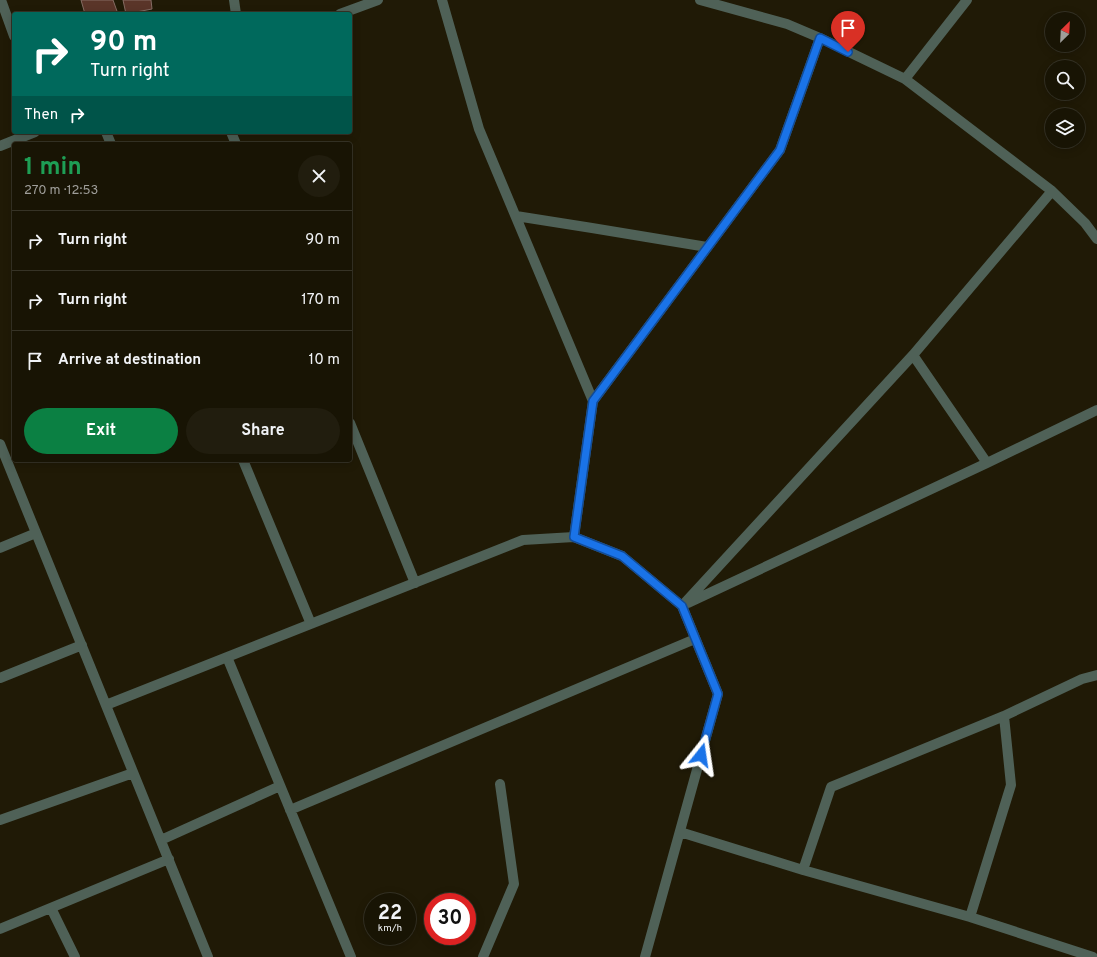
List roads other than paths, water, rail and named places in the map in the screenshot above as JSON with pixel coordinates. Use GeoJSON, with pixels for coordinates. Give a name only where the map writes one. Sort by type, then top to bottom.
{"type":"FeatureCollection","features":[{"type":"Feature","properties":{"kind":"street"},"geometry":{"type":"LineString","coordinates":[[1,0],[12,30]]}},
{"type":"Feature","properties":{"kind":"street"},"geometry":{"type":"LineString","coordinates":[[234,0],[236,12]]}},
{"type":"Feature","properties":{"kind":"street"},"geometry":{"type":"LineString","coordinates":[[345,12],[378,0]]}},
{"type":"Feature","properties":{"kind":"street"},"geometry":{"type":"LineString","coordinates":[[442,0],[479,129],[593,401]]}},
{"type":"Feature","properties":{"kind":"street"},"geometry":{"type":"LineString","coordinates":[[700,0],[787,24],[820,38],[905,79],[1052,191],[1086,223],[1097,239]]}},
{"type":"Feature","properties":{"kind":"street"},"geometry":{"type":"LineString","coordinates":[[905,79],[967,0]]}},
{"type":"Feature","properties":{"kind":"street"},"geometry":{"type":"LineString","coordinates":[[574,537],[593,401],[780,150],[820,38]]}},
{"type":"Feature","properties":{"kind":"street"},"geometry":{"type":"LineString","coordinates":[[0,146],[30,134]]}},
{"type":"Feature","properties":{"kind":"street"},"geometry":{"type":"LineString","coordinates":[[682,606],[913,355],[1052,191]]}},
{"type":"Feature","properties":{"kind":"street"},"geometry":{"type":"LineString","coordinates":[[516,216],[707,247]]}},
{"type":"Feature","properties":{"kind":"street"},"geometry":{"type":"LineString","coordinates":[[913,355],[987,463]]}},
{"type":"Feature","properties":{"kind":"street"},"geometry":{"type":"LineString","coordinates":[[682,606],[1097,410]]}},
{"type":"Feature","properties":{"kind":"street"},"geometry":{"type":"LineString","coordinates":[[352,428],[415,583]]}},
{"type":"Feature","properties":{"kind":"street"},"geometry":{"type":"LineString","coordinates":[[0,444],[208,957]]}},
{"type":"Feature","properties":{"kind":"street"},"geometry":{"type":"LineString","coordinates":[[244,462],[311,624]]}},
{"type":"Feature","properties":{"kind":"street"},"geometry":{"type":"LineString","coordinates":[[0,548],[36,533]]}},
{"type":"Feature","properties":{"kind":"street"},"geometry":{"type":"LineString","coordinates":[[106,704],[522,540],[574,537],[622,556],[682,606],[718,694],[645,957]]}},
{"type":"Feature","properties":{"kind":"street"},"geometry":{"type":"LineString","coordinates":[[290,810],[695,639]]}},
{"type":"Feature","properties":{"kind":"street"},"geometry":{"type":"LineString","coordinates":[[0,678],[82,645]]}},
{"type":"Feature","properties":{"kind":"street"},"geometry":{"type":"LineString","coordinates":[[227,657],[351,957]]}},
{"type":"Feature","properties":{"kind":"street"},"geometry":{"type":"LineString","coordinates":[[803,870],[831,787],[1004,716],[1082,679],[1097,675]]}},
{"type":"Feature","properties":{"kind":"street"},"geometry":{"type":"LineString","coordinates":[[970,917],[1011,785],[1004,716]]}},
{"type":"Feature","properties":{"kind":"street"},"geometry":{"type":"LineString","coordinates":[[0,820],[134,773]]}},
{"type":"Feature","properties":{"kind":"street"},"geometry":{"type":"LineString","coordinates":[[483,957],[514,884],[500,784]]}},
{"type":"Feature","properties":{"kind":"street"},"geometry":{"type":"LineString","coordinates":[[161,840],[280,786]]}},
{"type":"Feature","properties":{"kind":"street"},"geometry":{"type":"LineString","coordinates":[[680,832],[803,870],[970,917],[1093,957]]}},
{"type":"Feature","properties":{"kind":"street"},"geometry":{"type":"LineString","coordinates":[[0,929],[169,859]]}},
{"type":"Feature","properties":{"kind":"street"},"geometry":{"type":"LineString","coordinates":[[51,908],[75,957]]}}]}
